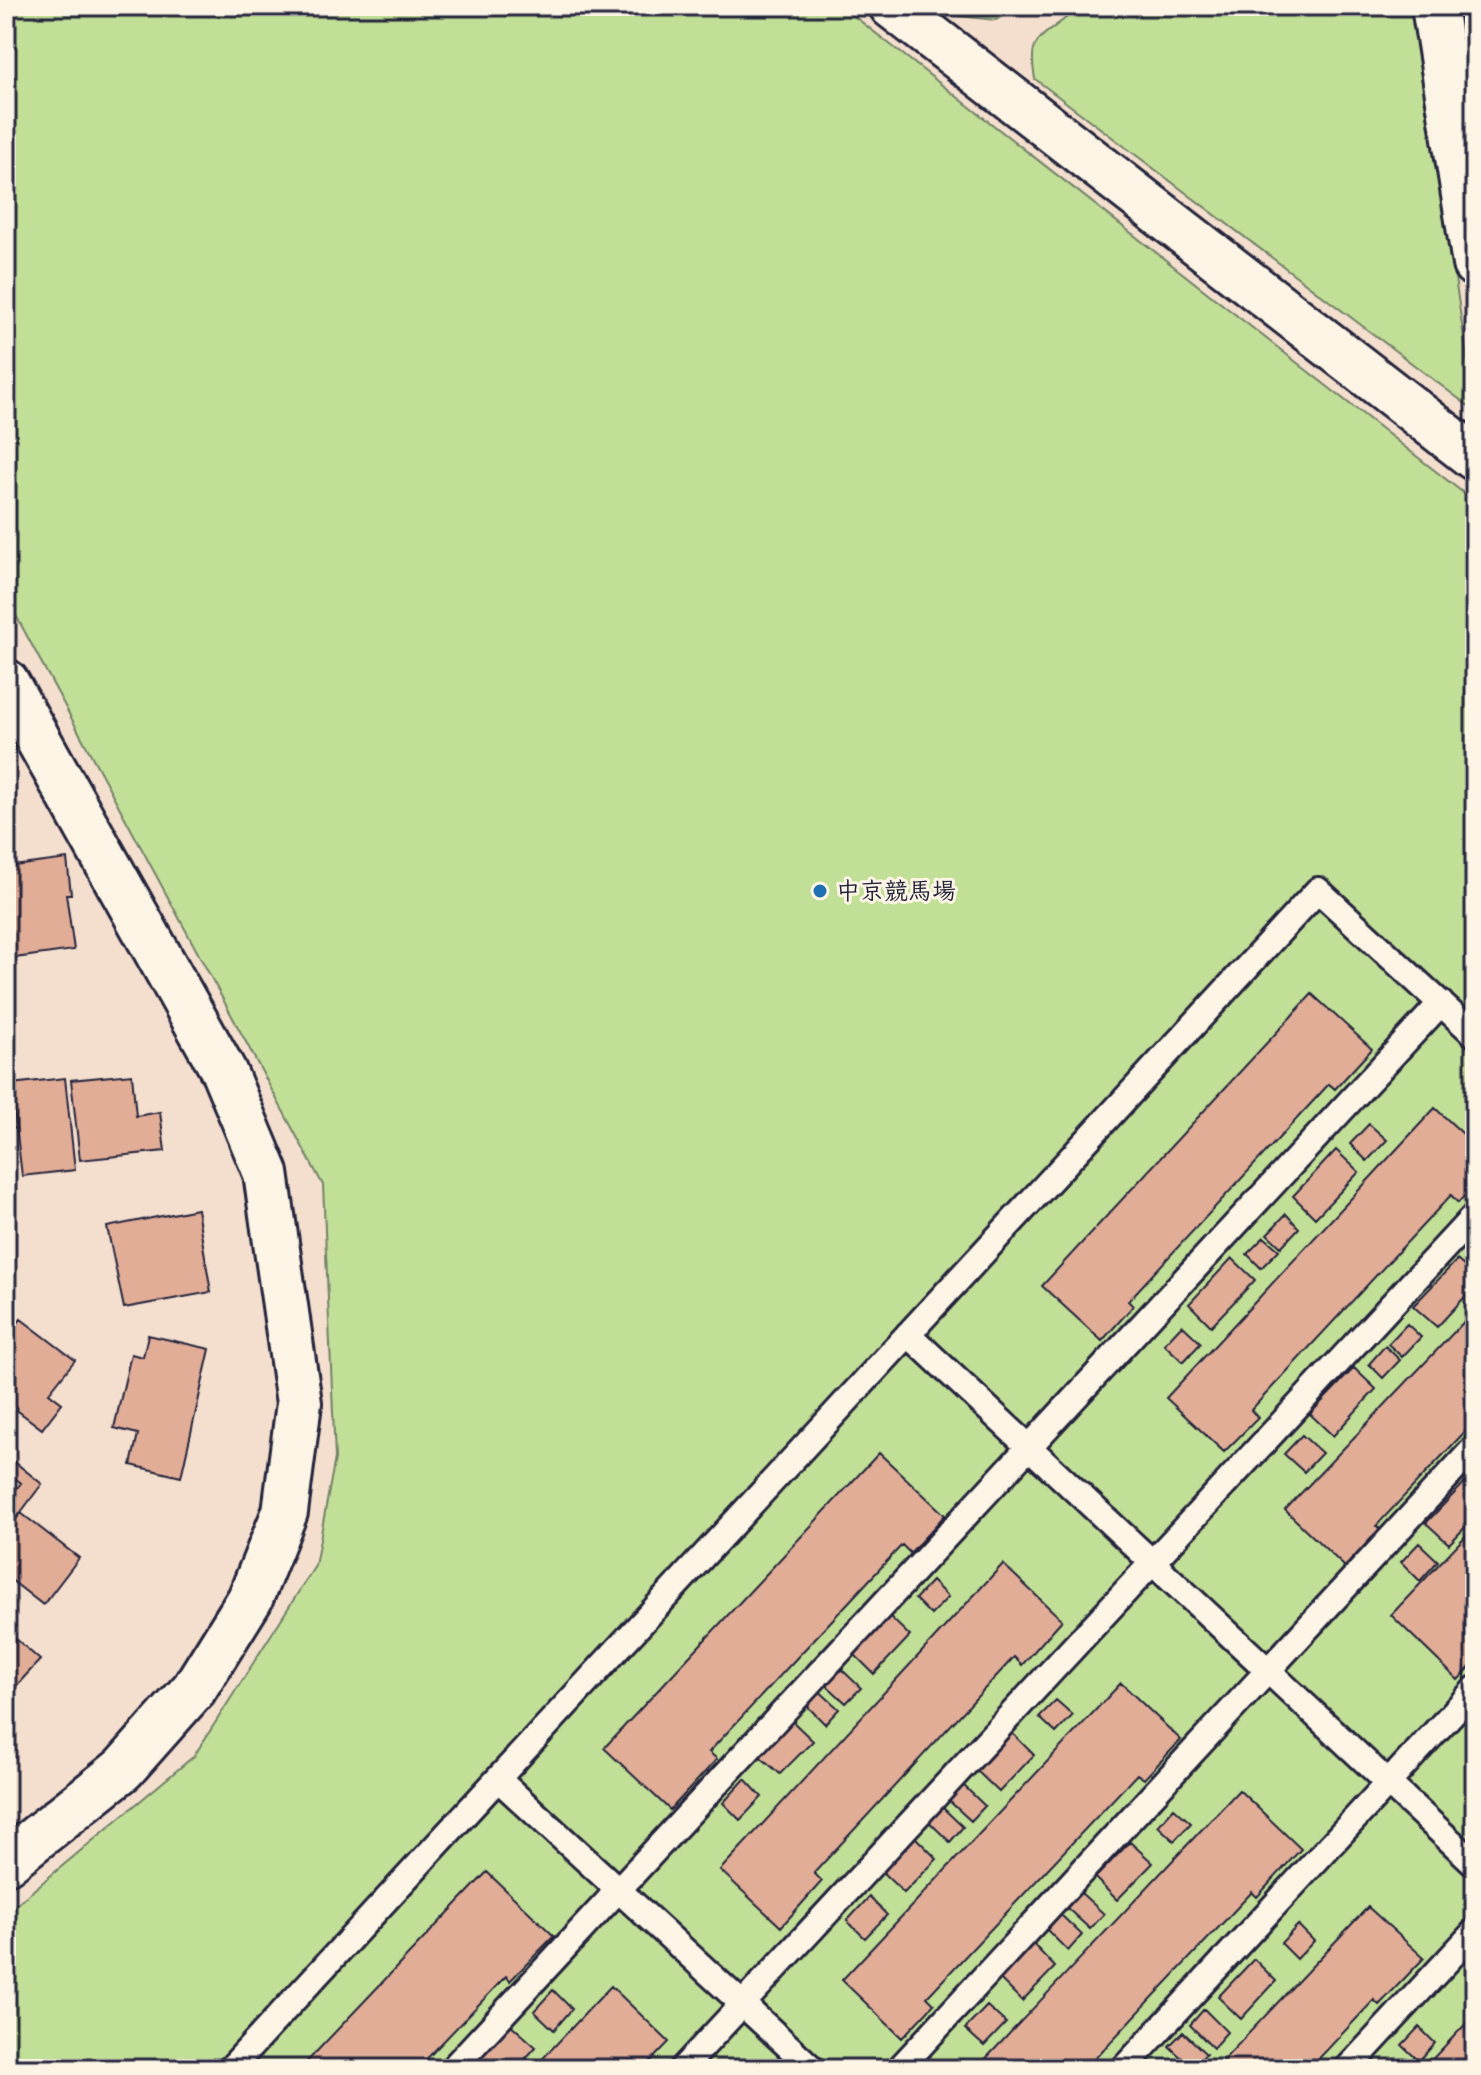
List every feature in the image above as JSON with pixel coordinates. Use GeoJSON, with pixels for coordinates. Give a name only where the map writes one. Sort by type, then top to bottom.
{"type":"FeatureCollection","features":[{"type":"Feature","properties":{"kind":"street"},"geometry":{"type":"LineString","coordinates":[[892,6],[1475,458]]}},
{"type":"Feature","properties":{"kind":"street"},"geometry":{"type":"LineString","coordinates":[[1434,6],[1475,264]]}},
{"type":"Feature","properties":{"kind":"street"},"geometry":{"type":"LineString","coordinates":[[6,682],[224,1072],[266,1173],[299,1403],[285,1512],[250,1599],[194,1689],[123,1769],[6,1862]]}},
{"type":"Feature","properties":{"kind":"lane"},"geometry":{"type":"LineString","coordinates":[[230,2069],[1318,890],[1475,1035]]}},
{"type":"Feature","properties":{"kind":"lane"},"geometry":{"type":"LineString","coordinates":[[452,2069],[1441,1003]]}},
{"type":"Feature","properties":{"kind":"lane"},"geometry":{"type":"LineString","coordinates":[[682,2069],[1475,1215]]}},
{"type":"Feature","properties":{"kind":"lane"},"geometry":{"type":"LineString","coordinates":[[908,1334],[1475,1864]]}},
{"type":"Feature","properties":{"kind":"lane"},"geometry":{"type":"LineString","coordinates":[[899,2069],[1475,1447]]}},
{"type":"Feature","properties":{"kind":"lane"},"geometry":{"type":"LineString","coordinates":[[1123,2069],[1475,1689]]}},
{"type":"Feature","properties":{"kind":"lane"},"geometry":{"type":"LineString","coordinates":[[498,1779],[813,2069]]}},
{"type":"Feature","properties":{"kind":"lane"},"geometry":{"type":"LineString","coordinates":[[1347,2069],[1475,1931]]}},
{"type":"Feature","properties":{"kind":"green space","name":"中京競馬場"},"geometry":{"type":"Polygon","coordinates":[[[6,6],[841,6],[1475,502],[1475,2069],[6,2069],[6,1913],[194,1756],[315,1566],[335,1458],[323,1185],[6,597],[6,6]]]}},
{"type":"Feature","properties":{"kind":"green space"},"geometry":{"type":"Polygon","coordinates":[[[946,6],[1019,6],[996,20],[959,16],[946,6]]]}},
{"type":"Feature","properties":{"kind":"green space"},"geometry":{"type":"Polygon","coordinates":[[[1060,6],[1414,6],[1475,411],[1035,79],[1034,48],[1042,37],[1067,17],[1060,6]]]}},
{"type":"Feature","properties":{"kind":"building"},"geometry":{"type":"Polygon","coordinates":[[[67,859],[71,894],[66,894],[74,950],[7,959],[6,867],[67,859]]]}},
{"type":"Feature","properties":{"kind":"building"},"geometry":{"type":"Polygon","coordinates":[[[1312,994],[1372,1049],[1335,1089],[1329,1084],[1128,1301],[1133,1306],[1102,1341],[1042,1286],[1312,994]]]}},
{"type":"Feature","properties":{"kind":"building"},"geometry":{"type":"Polygon","coordinates":[[[132,1074],[136,1116],[160,1112],[165,1151],[80,1160],[71,1080],[132,1074]]]}},
{"type":"Feature","properties":{"kind":"building"},"geometry":{"type":"Polygon","coordinates":[[[65,1078],[75,1170],[22,1176],[11,1084],[65,1078]]]}},
{"type":"Feature","properties":{"kind":"building"},"geometry":{"type":"Polygon","coordinates":[[[6,1084],[11,1084],[16,1128],[6,1129],[6,1084]]]}},
{"type":"Feature","properties":{"kind":"building"},"geometry":{"type":"Polygon","coordinates":[[[1435,1108],[1475,1145],[1475,1184],[1458,1203],[1451,1195],[1251,1410],[1258,1418],[1224,1452],[1166,1398],[1435,1108]]]}},
{"type":"Feature","properties":{"kind":"building"},"geometry":{"type":"Polygon","coordinates":[[[1369,1124],[1387,1140],[1367,1161],[1350,1144],[1369,1124]]]}},
{"type":"Feature","properties":{"kind":"building"},"geometry":{"type":"Polygon","coordinates":[[[1336,1150],[1359,1172],[1315,1218],[1293,1196],[1336,1150]]]}},
{"type":"Feature","properties":{"kind":"building"},"geometry":{"type":"Polygon","coordinates":[[[197,1209],[211,1292],[124,1308],[107,1227],[197,1209]]]}},
{"type":"Feature","properties":{"kind":"building"},"geometry":{"type":"Polygon","coordinates":[[[1286,1214],[1299,1228],[1281,1247],[1267,1234],[1286,1214]]]}},
{"type":"Feature","properties":{"kind":"building"},"geometry":{"type":"Polygon","coordinates":[[[1264,1237],[1279,1250],[1261,1268],[1247,1254],[1264,1237]]]}},
{"type":"Feature","properties":{"kind":"building"},"geometry":{"type":"Polygon","coordinates":[[[1232,1258],[1255,1280],[1211,1326],[1189,1304],[1232,1258]]]}},
{"type":"Feature","properties":{"kind":"building"},"geometry":{"type":"Polygon","coordinates":[[[1457,1260],[1475,1276],[1475,1286],[1437,1327],[1413,1306],[1457,1260]]]}},
{"type":"Feature","properties":{"kind":"building"},"geometry":{"type":"Polygon","coordinates":[[[1475,1310],[1475,1421],[1376,1526],[1380,1529],[1345,1567],[1285,1510],[1475,1310]]]}},
{"type":"Feature","properties":{"kind":"building"},"geometry":{"type":"Polygon","coordinates":[[[21,1319],[75,1360],[49,1393],[62,1403],[42,1429],[6,1402],[6,1338],[21,1319]]]}},
{"type":"Feature","properties":{"kind":"building"},"geometry":{"type":"Polygon","coordinates":[[[1407,1324],[1421,1337],[1402,1357],[1388,1344],[1407,1324]]]}},
{"type":"Feature","properties":{"kind":"building"},"geometry":{"type":"Polygon","coordinates":[[[1182,1325],[1201,1343],[1183,1362],[1164,1344],[1182,1325]]]}},
{"type":"Feature","properties":{"kind":"building"},"geometry":{"type":"Polygon","coordinates":[[[148,1335],[210,1349],[181,1477],[131,1465],[138,1434],[114,1428],[131,1354],[143,1357],[148,1335]]]}},
{"type":"Feature","properties":{"kind":"building"},"geometry":{"type":"Polygon","coordinates":[[[1385,1346],[1400,1360],[1383,1378],[1369,1364],[1385,1346]]]}},
{"type":"Feature","properties":{"kind":"building"},"geometry":{"type":"Polygon","coordinates":[[[1354,1368],[1376,1389],[1333,1436],[1310,1414],[1354,1368]]]}},
{"type":"Feature","properties":{"kind":"building"},"geometry":{"type":"Polygon","coordinates":[[[1302,1435],[1322,1453],[1304,1472],[1284,1454],[1302,1435]]]}},
{"type":"Feature","properties":{"kind":"building"},"geometry":{"type":"Polygon","coordinates":[[[879,1453],[945,1515],[910,1553],[902,1545],[709,1752],[717,1759],[670,1810],[604,1748],[879,1453]]]}},
{"type":"Feature","properties":{"kind":"building"},"geometry":{"type":"Polygon","coordinates":[[[6,1455],[42,1484],[6,1532],[6,1496],[9,1498],[21,1483],[6,1471],[6,1455]]]}},
{"type":"Feature","properties":{"kind":"building"},"geometry":{"type":"Polygon","coordinates":[[[1470,1477],[1475,1481],[1475,1517],[1449,1544],[1426,1523],[1470,1477]]]}},
{"type":"Feature","properties":{"kind":"building"},"geometry":{"type":"Polygon","coordinates":[[[21,1513],[79,1558],[43,1605],[6,1576],[6,1532],[21,1513]]]}},
{"type":"Feature","properties":{"kind":"building"},"geometry":{"type":"Polygon","coordinates":[[[1475,1526],[1475,1662],[1458,1680],[1391,1615],[1475,1526]]]}},
{"type":"Feature","properties":{"kind":"building"},"geometry":{"type":"Polygon","coordinates":[[[1419,1543],[1438,1561],[1420,1581],[1401,1562],[1419,1543]]]}},
{"type":"Feature","properties":{"kind":"building"},"geometry":{"type":"Polygon","coordinates":[[[1003,1564],[1062,1620],[1022,1665],[1014,1657],[814,1873],[822,1881],[781,1927],[720,1870],[1003,1564]]]}},
{"type":"Feature","properties":{"kind":"building"},"geometry":{"type":"Polygon","coordinates":[[[932,1581],[948,1597],[931,1615],[915,1599],[932,1581]]]}},
{"type":"Feature","properties":{"kind":"building"},"geometry":{"type":"Polygon","coordinates":[[[887,1614],[910,1636],[874,1674],[852,1652],[887,1614]]]}},
{"type":"Feature","properties":{"kind":"building"},"geometry":{"type":"Polygon","coordinates":[[[6,1630],[40,1660],[6,1697],[6,1630]]]}},
{"type":"Feature","properties":{"kind":"building"},"geometry":{"type":"Polygon","coordinates":[[[838,1666],[861,1688],[846,1703],[822,1681],[838,1666]]]}},
{"type":"Feature","properties":{"kind":"building"},"geometry":{"type":"Polygon","coordinates":[[[1121,1683],[1181,1740],[1144,1779],[1137,1774],[927,1997],[934,2004],[902,2038],[842,1980],[1121,1683]]]}},
{"type":"Feature","properties":{"kind":"building"},"geometry":{"type":"Polygon","coordinates":[[[816,1688],[839,1709],[825,1724],[803,1702],[816,1688]]]}},
{"type":"Feature","properties":{"kind":"building"},"geometry":{"type":"Polygon","coordinates":[[[1056,1700],[1073,1715],[1056,1733],[1039,1717],[1056,1700]]]}},
{"type":"Feature","properties":{"kind":"building"},"geometry":{"type":"Polygon","coordinates":[[[789,1718],[813,1741],[780,1774],[756,1753],[789,1718]]]}},
{"type":"Feature","properties":{"kind":"building"},"geometry":{"type":"Polygon","coordinates":[[[1012,1733],[1034,1755],[999,1792],[976,1770],[1012,1733]]]}},
{"type":"Feature","properties":{"kind":"building"},"geometry":{"type":"Polygon","coordinates":[[[745,1779],[762,1797],[740,1820],[723,1803],[745,1779]]]}},
{"type":"Feature","properties":{"kind":"building"},"geometry":{"type":"Polygon","coordinates":[[[962,1784],[985,1806],[971,1821],[947,1799],[962,1784]]]}},
{"type":"Feature","properties":{"kind":"building"},"geometry":{"type":"Polygon","coordinates":[[[1239,1790],[1301,1849],[1257,1897],[1252,1892],[1085,2069],[976,2069],[1239,1790]]]}},
{"type":"Feature","properties":{"kind":"building"},"geometry":{"type":"Polygon","coordinates":[[[941,1806],[963,1827],[950,1842],[928,1821],[941,1806]]]}},
{"type":"Feature","properties":{"kind":"building"},"geometry":{"type":"Polygon","coordinates":[[[1174,1808],[1191,1823],[1174,1841],[1158,1826],[1174,1808]]]}},
{"type":"Feature","properties":{"kind":"building"},"geometry":{"type":"Polygon","coordinates":[[[914,1836],[937,1859],[904,1893],[881,1871],[914,1836]]]}},
{"type":"Feature","properties":{"kind":"building"},"geometry":{"type":"Polygon","coordinates":[[[1130,1842],[1153,1863],[1117,1900],[1095,1878],[1130,1842]]]}},
{"type":"Feature","properties":{"kind":"building"},"geometry":{"type":"Polygon","coordinates":[[[487,1872],[554,1936],[510,1981],[506,1976],[417,2069],[300,2069],[487,1872]]]}},
{"type":"Feature","properties":{"kind":"building"},"geometry":{"type":"Polygon","coordinates":[[[1080,1892],[1104,1914],[1090,1929],[1066,1907],[1080,1892]]]}},
{"type":"Feature","properties":{"kind":"building"},"geometry":{"type":"Polygon","coordinates":[[[869,1897],[887,1915],[865,1938],[847,1921],[869,1897]]]}},
{"type":"Feature","properties":{"kind":"building"},"geometry":{"type":"Polygon","coordinates":[[[1368,1907],[1424,1958],[1379,2005],[1374,2000],[1309,2069],[1215,2069],[1368,1907]]]}},
{"type":"Feature","properties":{"kind":"building"},"geometry":{"type":"Polygon","coordinates":[[[1060,1914],[1082,1935],[1068,1951],[1046,1929],[1060,1914]]]}},
{"type":"Feature","properties":{"kind":"building"},"geometry":{"type":"Polygon","coordinates":[[[1298,1925],[1314,1941],[1297,1959],[1281,1943],[1298,1925]]]}},
{"type":"Feature","properties":{"kind":"building"},"geometry":{"type":"Polygon","coordinates":[[[1033,1944],[1055,1967],[1022,2001],[1000,1979],[1033,1944]]]}},
{"type":"Feature","properties":{"kind":"building"},"geometry":{"type":"Polygon","coordinates":[[[1254,1959],[1276,1981],[1241,2019],[1218,1997],[1254,1959]]]}},
{"type":"Feature","properties":{"kind":"building"},"geometry":{"type":"Polygon","coordinates":[[[611,1986],[669,2042],[643,2069],[533,2069],[611,1986]]]}},
{"type":"Feature","properties":{"kind":"building"},"geometry":{"type":"Polygon","coordinates":[[[553,1990],[572,2009],[554,2030],[534,2011],[553,1990]]]}},
{"type":"Feature","properties":{"kind":"building"},"geometry":{"type":"Polygon","coordinates":[[[987,2006],[1006,2023],[984,2046],[965,2029],[987,2006]]]}},
{"type":"Feature","properties":{"kind":"building"},"geometry":{"type":"Polygon","coordinates":[[[1204,2009],[1227,2032],[1213,2048],[1190,2025],[1204,2009]]]}},
{"type":"Feature","properties":{"kind":"building"},"geometry":{"type":"Polygon","coordinates":[[[1475,2014],[1475,2069],[1423,2069],[1475,2014]]]}},
{"type":"Feature","properties":{"kind":"building"},"geometry":{"type":"Polygon","coordinates":[[[509,2023],[536,2047],[516,2069],[479,2069],[472,2062],[509,2023]]]}},
{"type":"Feature","properties":{"kind":"building"},"geometry":{"type":"Polygon","coordinates":[[[1419,2027],[1435,2043],[1419,2061],[1402,2045],[1419,2027]]]}},
{"type":"Feature","properties":{"kind":"building"},"geometry":{"type":"Polygon","coordinates":[[[1183,2032],[1206,2054],[1192,2068],[1169,2046],[1183,2032]]]}},
{"type":"Feature","properties":{"kind":"place","name":"中京競馬場"},"geometry":{"type":"Point","coordinates":[820,891]}}]}
